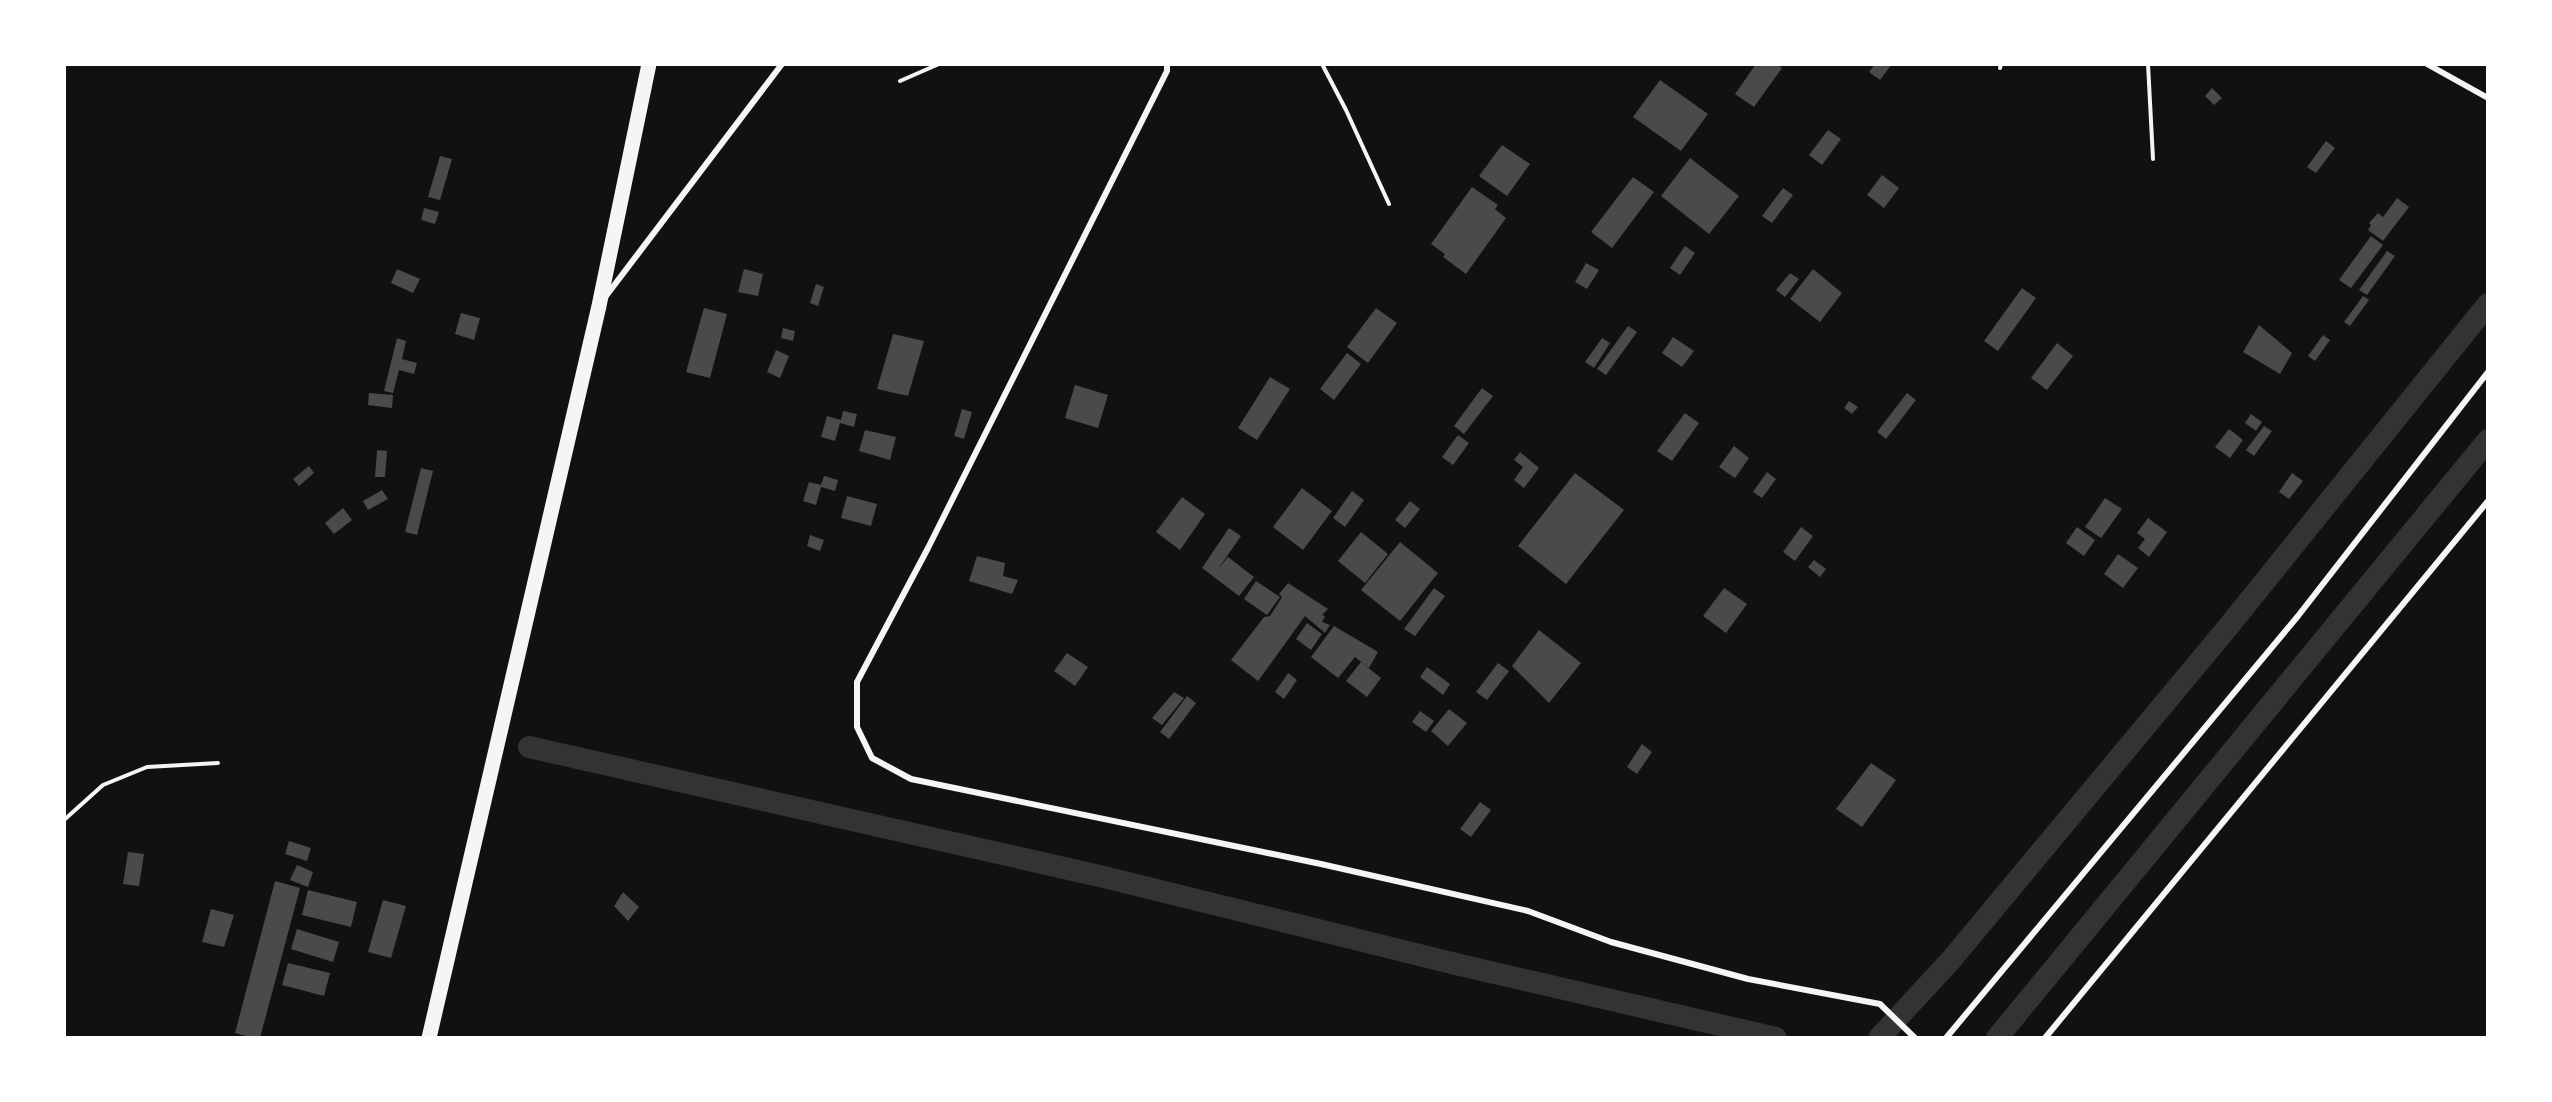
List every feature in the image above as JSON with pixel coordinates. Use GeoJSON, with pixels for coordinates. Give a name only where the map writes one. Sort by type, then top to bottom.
{"type":"FeatureCollection","features":[{"type":"Feature","properties":{"kind":"main road"},"geometry":{"type":"LineString","coordinates":[[429,1038],[599,306],[649,64]]}},
{"type":"Feature","properties":{"kind":"street"},"geometry":{"type":"LineString","coordinates":[[599,306],[782,64]]}},
{"type":"Feature","properties":{"kind":"street"},"geometry":{"type":"LineString","coordinates":[[1167,64],[1167,71],[1113,182],[934,538],[857,682],[857,727],[872,758],[911,779],[1321,864],[1528,911],[1611,942],[1748,979],[1880,1004],[1915,1038]]}},
{"type":"Feature","properties":{"kind":"street"},"geometry":{"type":"LineString","coordinates":[[2427,64],[2487,98]]}},
{"type":"Feature","properties":{"kind":"street"},"geometry":{"type":"LineString","coordinates":[[1946,1038],[2298,616],[2486,377]]}},
{"type":"Feature","properties":{"kind":"street"},"geometry":{"type":"LineString","coordinates":[[2046,1038],[2487,501]]}},
{"type":"Feature","properties":{"kind":"path"},"geometry":{"type":"LineString","coordinates":[[900,81],[939,64]]}},
{"type":"Feature","properties":{"kind":"path"},"geometry":{"type":"LineString","coordinates":[[1322,64],[1389,204]]}},
{"type":"Feature","properties":{"kind":"path"},"geometry":{"type":"LineString","coordinates":[[2148,64],[2152,159]]}},
{"type":"Feature","properties":{"kind":"path"},"geometry":{"type":"LineString","coordinates":[[64,820],[103,785],[147,767],[218,763]]}},
{"type":"Feature","properties":{"kind":"building"},"geometry":{"type":"Polygon","coordinates":[[[1756,64],[1777,64],[1782,68],[1754,107],[1735,94],[1756,64]]]}},
{"type":"Feature","properties":{"kind":"building"},"geometry":{"type":"Polygon","coordinates":[[[1875,64],[1892,64],[1880,80],[1869,72],[1875,64]]]}},
{"type":"Feature","properties":{"kind":"building"},"geometry":{"type":"Polygon","coordinates":[[[1660,80],[1708,114],[1681,151],[1633,117],[1660,80]]]}},
{"type":"Feature","properties":{"kind":"building"},"geometry":{"type":"Polygon","coordinates":[[[2212,88],[2222,98],[2214,105],[2205,96],[2212,88]]]}},
{"type":"Feature","properties":{"kind":"building"},"geometry":{"type":"Polygon","coordinates":[[[1828,130],[1841,139],[1822,165],[1809,155],[1828,130]]]}},
{"type":"Feature","properties":{"kind":"building"},"geometry":{"type":"Polygon","coordinates":[[[2326,141],[2335,148],[2316,173],[2307,167],[2326,141]]]}},
{"type":"Feature","properties":{"kind":"building"},"geometry":{"type":"Polygon","coordinates":[[[1502,145],[1530,164],[1507,196],[1479,176],[1502,145]]]}},
{"type":"Feature","properties":{"kind":"building"},"geometry":{"type":"Polygon","coordinates":[[[440,156],[452,159],[440,200],[428,197],[440,156]]]}},
{"type":"Feature","properties":{"kind":"building"},"geometry":{"type":"Polygon","coordinates":[[[1690,158],[1739,196],[1709,234],[1661,196],[1690,158]]]}},
{"type":"Feature","properties":{"kind":"building"},"geometry":{"type":"Polygon","coordinates":[[[1882,175],[1899,188],[1884,208],[1867,195],[1882,175]]]}},
{"type":"Feature","properties":{"kind":"building"},"geometry":{"type":"Polygon","coordinates":[[[1633,177],[1654,192],[1612,248],[1591,232],[1633,177]]]}},
{"type":"Feature","properties":{"kind":"building"},"geometry":{"type":"Polygon","coordinates":[[[1472,187],[1498,205],[1495,209],[1506,218],[1466,274],[1443,257],[1445,254],[1431,244],[1472,187]]]}},
{"type":"Feature","properties":{"kind":"building"},"geometry":{"type":"Polygon","coordinates":[[[1783,188],[1793,195],[1772,223],[1762,216],[1783,188]]]}},
{"type":"Feature","properties":{"kind":"building"},"geometry":{"type":"Polygon","coordinates":[[[2397,198],[2409,207],[2383,241],[2368,230],[2371,225],[2369,223],[2378,213],[2383,217],[2397,198]]]}},
{"type":"Feature","properties":{"kind":"building"},"geometry":{"type":"Polygon","coordinates":[[[424,208],[439,212],[435,224],[421,220],[424,208]]]}},
{"type":"Feature","properties":{"kind":"building"},"geometry":{"type":"Polygon","coordinates":[[[2371,236],[2383,245],[2351,288],[2339,280],[2371,236]]]}},
{"type":"Feature","properties":{"kind":"building"},"geometry":{"type":"Polygon","coordinates":[[[1685,246],[1695,253],[1680,275],[1670,268],[1685,246]]]}},
{"type":"Feature","properties":{"kind":"building"},"geometry":{"type":"Polygon","coordinates":[[[2387,251],[2395,256],[2367,295],[2359,290],[2387,251]]]}},
{"type":"Feature","properties":{"kind":"building"},"geometry":{"type":"Polygon","coordinates":[[[1586,263],[1599,270],[1587,289],[1575,282],[1586,263]]]}},
{"type":"Feature","properties":{"kind":"building"},"geometry":{"type":"Polygon","coordinates":[[[397,269],[420,279],[413,293],[391,283],[397,269]]]}},
{"type":"Feature","properties":{"kind":"building"},"geometry":{"type":"Polygon","coordinates":[[[744,269],[763,274],[758,296],[738,292],[744,269]]]}},
{"type":"Feature","properties":{"kind":"building"},"geometry":{"type":"Polygon","coordinates":[[[1813,269],[1842,293],[1820,322],[1790,299],[1813,269]]]}},
{"type":"Feature","properties":{"kind":"building"},"geometry":{"type":"Polygon","coordinates":[[[1790,273],[1799,279],[1785,297],[1776,290],[1790,273]]]}},
{"type":"Feature","properties":{"kind":"building"},"geometry":{"type":"Polygon","coordinates":[[[816,284],[824,287],[818,306],[810,303],[816,284]]]}},
{"type":"Feature","properties":{"kind":"building"},"geometry":{"type":"Polygon","coordinates":[[[2022,288],[2036,298],[1998,351],[1984,341],[2022,288]]]}},
{"type":"Feature","properties":{"kind":"building"},"geometry":{"type":"Polygon","coordinates":[[[2363,296],[2369,300],[2350,326],[2344,322],[2363,296]]]}},
{"type":"Feature","properties":{"kind":"building"},"geometry":{"type":"Polygon","coordinates":[[[704,308],[727,314],[710,378],[686,372],[704,308]]]}},
{"type":"Feature","properties":{"kind":"building"},"geometry":{"type":"Polygon","coordinates":[[[1376,308],[1397,323],[1368,363],[1347,347],[1376,308]]]}},
{"type":"Feature","properties":{"kind":"building"},"geometry":{"type":"Polygon","coordinates":[[[461,313],[480,318],[474,340],[455,334],[461,313]]]}},
{"type":"Feature","properties":{"kind":"building"},"geometry":{"type":"Polygon","coordinates":[[[2259,325],[2292,353],[2280,374],[2243,352],[2259,325]]]}},
{"type":"Feature","properties":{"kind":"building"},"geometry":{"type":"Polygon","coordinates":[[[1628,326],[1637,332],[1606,375],[1597,369],[1628,326]]]}},
{"type":"Feature","properties":{"kind":"building"},"geometry":{"type":"Polygon","coordinates":[[[783,328],[795,331],[793,341],[781,338],[783,328]]]}},
{"type":"Feature","properties":{"kind":"building"},"geometry":{"type":"Polygon","coordinates":[[[893,334],[924,341],[908,396],[877,389],[893,334]]]}},
{"type":"Feature","properties":{"kind":"building"},"geometry":{"type":"Polygon","coordinates":[[[2323,335],[2330,340],[2315,361],[2308,356],[2323,335]]]}},
{"type":"Feature","properties":{"kind":"building"},"geometry":{"type":"Polygon","coordinates":[[[1673,337],[1694,351],[1682,367],[1662,353],[1673,337]]]}},
{"type":"Feature","properties":{"kind":"building"},"geometry":{"type":"Polygon","coordinates":[[[397,338],[406,341],[402,359],[417,363],[414,374],[399,370],[393,393],[384,391],[397,338]]]}},
{"type":"Feature","properties":{"kind":"building"},"geometry":{"type":"Polygon","coordinates":[[[1602,338],[1610,343],[1594,368],[1585,362],[1602,338]]]}},
{"type":"Feature","properties":{"kind":"building"},"geometry":{"type":"Polygon","coordinates":[[[2057,343],[2073,356],[2047,390],[2031,378],[2057,343]]]}},
{"type":"Feature","properties":{"kind":"building"},"geometry":{"type":"Polygon","coordinates":[[[776,350],[789,356],[780,378],[767,372],[776,350]]]}},
{"type":"Feature","properties":{"kind":"building"},"geometry":{"type":"Polygon","coordinates":[[[1347,353],[1361,364],[1334,400],[1320,389],[1347,353]]]}},
{"type":"Feature","properties":{"kind":"building"},"geometry":{"type":"Polygon","coordinates":[[[1270,377],[1290,389],[1257,440],[1238,428],[1270,377]]]}},
{"type":"Feature","properties":{"kind":"building"},"geometry":{"type":"Polygon","coordinates":[[[1075,385],[1108,395],[1098,428],[1065,418],[1075,385]]]}},
{"type":"Feature","properties":{"kind":"building"},"geometry":{"type":"Polygon","coordinates":[[[1482,388],[1493,396],[1464,434],[1454,426],[1482,388]]]}},
{"type":"Feature","properties":{"kind":"building"},"geometry":{"type":"Polygon","coordinates":[[[369,393],[393,395],[392,408],[368,405],[369,393]]]}},
{"type":"Feature","properties":{"kind":"building"},"geometry":{"type":"Polygon","coordinates":[[[1907,393],[1916,400],[1886,439],[1877,432],[1907,393]]]}},
{"type":"Feature","properties":{"kind":"building"},"geometry":{"type":"Polygon","coordinates":[[[1849,401],[1858,407],[1852,414],[1844,408],[1849,401]]]}},
{"type":"Feature","properties":{"kind":"building"},"geometry":{"type":"Polygon","coordinates":[[[962,409],[972,412],[964,439],[954,436],[962,409]]]}},
{"type":"Feature","properties":{"kind":"building"},"geometry":{"type":"Polygon","coordinates":[[[843,411],[857,414],[854,427],[840,423],[835,441],[821,437],[827,416],[841,420],[843,411]]]}},
{"type":"Feature","properties":{"kind":"building"},"geometry":{"type":"Polygon","coordinates":[[[1685,413],[1699,423],[1672,461],[1657,451],[1685,413]]]}},
{"type":"Feature","properties":{"kind":"building"},"geometry":{"type":"Polygon","coordinates":[[[2251,414],[2262,422],[2256,431],[2245,423],[2251,414]]]}},
{"type":"Feature","properties":{"kind":"building"},"geometry":{"type":"Polygon","coordinates":[[[2264,426],[2272,431],[2254,456],[2246,450],[2264,426]]]}},
{"type":"Feature","properties":{"kind":"building"},"geometry":{"type":"Polygon","coordinates":[[[2229,429],[2243,440],[2230,458],[2215,447],[2229,429]]]}},
{"type":"Feature","properties":{"kind":"building"},"geometry":{"type":"Polygon","coordinates":[[[865,430],[896,437],[890,460],[859,451],[865,430]]]}},
{"type":"Feature","properties":{"kind":"building"},"geometry":{"type":"Polygon","coordinates":[[[1458,435],[1469,443],[1453,465],[1442,457],[1458,435]]]}},
{"type":"Feature","properties":{"kind":"building"},"geometry":{"type":"Polygon","coordinates":[[[1734,446],[1749,458],[1735,478],[1719,467],[1734,446]]]}},
{"type":"Feature","properties":{"kind":"building"},"geometry":{"type":"Polygon","coordinates":[[[377,450],[387,451],[385,477],[375,477],[377,450]]]}},
{"type":"Feature","properties":{"kind":"building"},"geometry":{"type":"Polygon","coordinates":[[[1520,452],[1539,468],[1524,488],[1514,480],[1523,467],[1514,460],[1520,452]]]}},
{"type":"Feature","properties":{"kind":"building"},"geometry":{"type":"Polygon","coordinates":[[[309,466],[314,473],[299,486],[293,479],[309,466]]]}},
{"type":"Feature","properties":{"kind":"building"},"geometry":{"type":"Polygon","coordinates":[[[421,468],[433,471],[417,535],[405,532],[421,468]]]}},
{"type":"Feature","properties":{"kind":"building"},"geometry":{"type":"Polygon","coordinates":[[[1767,472],[1776,479],[1762,498],[1753,492],[1767,472]]]}},
{"type":"Feature","properties":{"kind":"building"},"geometry":{"type":"Polygon","coordinates":[[[1575,473],[1624,510],[1566,584],[1518,546],[1575,473]]]}},
{"type":"Feature","properties":{"kind":"building"},"geometry":{"type":"Polygon","coordinates":[[[2292,473],[2303,481],[2289,499],[2279,492],[2292,473]]]}},
{"type":"Feature","properties":{"kind":"building"},"geometry":{"type":"Polygon","coordinates":[[[824,476],[838,480],[835,491],[821,487],[816,505],[803,501],[809,482],[821,485],[824,476]]]}},
{"type":"Feature","properties":{"kind":"building"},"geometry":{"type":"Polygon","coordinates":[[[1302,488],[1332,511],[1303,550],[1273,527],[1302,488]]]}},
{"type":"Feature","properties":{"kind":"building"},"geometry":{"type":"Polygon","coordinates":[[[382,490],[388,499],[368,510],[363,501],[382,490]]]}},
{"type":"Feature","properties":{"kind":"building"},"geometry":{"type":"Polygon","coordinates":[[[1352,491],[1364,500],[1345,527],[1333,518],[1352,491]]]}},
{"type":"Feature","properties":{"kind":"building"},"geometry":{"type":"Polygon","coordinates":[[[847,496],[877,504],[871,526],[841,518],[847,496]]]}},
{"type":"Feature","properties":{"kind":"building"},"geometry":{"type":"Polygon","coordinates":[[[1182,497],[1205,514],[1180,550],[1156,532],[1182,497]]]}},
{"type":"Feature","properties":{"kind":"building"},"geometry":{"type":"Polygon","coordinates":[[[2105,498],[2122,509],[2101,538],[2085,527],[2105,498]]]}},
{"type":"Feature","properties":{"kind":"building"},"geometry":{"type":"Polygon","coordinates":[[[1410,501],[1420,509],[1405,528],[1395,520],[1410,501]]]}},
{"type":"Feature","properties":{"kind":"building"},"geometry":{"type":"Polygon","coordinates":[[[343,508],[352,520],[334,534],[325,523],[343,508]]]}},
{"type":"Feature","properties":{"kind":"building"},"geometry":{"type":"Polygon","coordinates":[[[2148,518],[2167,532],[2149,557],[2138,548],[2145,539],[2137,533],[2148,518]]]}},
{"type":"Feature","properties":{"kind":"building"},"geometry":{"type":"Polygon","coordinates":[[[1801,527],[1813,536],[1795,561],[1783,552],[1801,527]]]}},
{"type":"Feature","properties":{"kind":"building"},"geometry":{"type":"Polygon","coordinates":[[[2077,527],[2095,540],[2084,556],[2066,543],[2077,527]]]}},
{"type":"Feature","properties":{"kind":"building"},"geometry":{"type":"Polygon","coordinates":[[[1229,528],[1241,536],[1218,569],[1228,557],[1254,577],[1239,596],[1202,568],[1229,528]]]}},
{"type":"Feature","properties":{"kind":"building"},"geometry":{"type":"Polygon","coordinates":[[[1361,532],[1388,554],[1365,583],[1338,561],[1361,532]]]}},
{"type":"Feature","properties":{"kind":"building"},"geometry":{"type":"Polygon","coordinates":[[[810,535],[824,540],[820,551],[807,546],[810,535]]]}},
{"type":"Feature","properties":{"kind":"building"},"geometry":{"type":"Polygon","coordinates":[[[1400,542],[1438,573],[1400,621],[1361,590],[1400,542]]]}},
{"type":"Feature","properties":{"kind":"building"},"geometry":{"type":"Polygon","coordinates":[[[2118,554],[2138,568],[2123,588],[2104,574],[2118,554]]]}},
{"type":"Feature","properties":{"kind":"building"},"geometry":{"type":"Polygon","coordinates":[[[977,556],[1005,563],[1003,576],[1018,580],[1012,594],[969,581],[977,556]]]}},
{"type":"Feature","properties":{"kind":"building"},"geometry":{"type":"Polygon","coordinates":[[[1814,560],[1826,569],[1820,577],[1808,567],[1814,560]]]}},
{"type":"Feature","properties":{"kind":"building"},"geometry":{"type":"Polygon","coordinates":[[[1256,581],[1280,597],[1267,615],[1244,599],[1256,581]]]}},
{"type":"Feature","properties":{"kind":"building"},"geometry":{"type":"Polygon","coordinates":[[[1288,583],[1328,609],[1322,615],[1325,616],[1322,622],[1330,625],[1325,633],[1305,616],[1258,681],[1231,660],[1264,617],[1270,616],[1282,597],[1279,594],[1288,583]]]}},
{"type":"Feature","properties":{"kind":"building"},"geometry":{"type":"Polygon","coordinates":[[[1434,588],[1445,596],[1415,636],[1404,629],[1434,588]]]}},
{"type":"Feature","properties":{"kind":"building"},"geometry":{"type":"Polygon","coordinates":[[[1724,588],[1747,604],[1726,633],[1703,616],[1724,588]]]}},
{"type":"Feature","properties":{"kind":"building"},"geometry":{"type":"Polygon","coordinates":[[[1307,623],[1322,634],[1311,650],[1296,639],[1307,623]]]}},
{"type":"Feature","properties":{"kind":"building"},"geometry":{"type":"Polygon","coordinates":[[[1334,626],[1378,652],[1369,668],[1355,657],[1338,678],[1311,657],[1334,626]]]}},
{"type":"Feature","properties":{"kind":"building"},"geometry":{"type":"Polygon","coordinates":[[[1539,630],[1581,663],[1549,703],[1512,666],[1539,630]]]}},
{"type":"Feature","properties":{"kind":"building"},"geometry":{"type":"Polygon","coordinates":[[[1067,653],[1088,667],[1075,686],[1054,671],[1067,653]]]}},
{"type":"Feature","properties":{"kind":"building"},"geometry":{"type":"Polygon","coordinates":[[[1361,662],[1381,678],[1367,697],[1346,681],[1361,662]]]}},
{"type":"Feature","properties":{"kind":"building"},"geometry":{"type":"Polygon","coordinates":[[[1498,663],[1509,671],[1487,700],[1476,692],[1498,663]]]}},
{"type":"Feature","properties":{"kind":"building"},"geometry":{"type":"Polygon","coordinates":[[[1427,667],[1450,684],[1443,695],[1420,677],[1427,667]]]}},
{"type":"Feature","properties":{"kind":"building"},"geometry":{"type":"Polygon","coordinates":[[[1288,673],[1297,680],[1284,699],[1275,692],[1288,673]]]}},
{"type":"Feature","properties":{"kind":"building"},"geometry":{"type":"Polygon","coordinates":[[[1174,692],[1184,698],[1162,725],[1152,718],[1174,692]]]}},
{"type":"Feature","properties":{"kind":"building"},"geometry":{"type":"Polygon","coordinates":[[[1187,696],[1196,703],[1169,739],[1160,732],[1187,696]]]}},
{"type":"Feature","properties":{"kind":"building"},"geometry":{"type":"Polygon","coordinates":[[[1449,709],[1467,723],[1448,746],[1431,731],[1449,709]]]}},
{"type":"Feature","properties":{"kind":"building"},"geometry":{"type":"Polygon","coordinates":[[[1420,711],[1434,721],[1426,732],[1412,722],[1420,711]]]}},
{"type":"Feature","properties":{"kind":"building"},"geometry":{"type":"Polygon","coordinates":[[[1642,744],[1652,752],[1637,774],[1627,767],[1642,744]]]}},
{"type":"Feature","properties":{"kind":"building"},"geometry":{"type":"Polygon","coordinates":[[[1871,763],[1896,780],[1862,827],[1836,809],[1871,763]]]}},
{"type":"Feature","properties":{"kind":"building"},"geometry":{"type":"Polygon","coordinates":[[[1480,802],[1491,810],[1471,837],[1460,829],[1480,802]]]}},
{"type":"Feature","properties":{"kind":"building"},"geometry":{"type":"Polygon","coordinates":[[[289,841],[311,848],[307,861],[285,854],[289,841]]]}},
{"type":"Feature","properties":{"kind":"building"},"geometry":{"type":"Polygon","coordinates":[[[128,852],[144,854],[139,886],[123,884],[128,852]]]}},
{"type":"Feature","properties":{"kind":"building"},"geometry":{"type":"Polygon","coordinates":[[[297,865],[313,872],[308,887],[290,880],[297,865]]]}},
{"type":"Feature","properties":{"kind":"building"},"geometry":{"type":"Polygon","coordinates":[[[275,881],[300,888],[260,1038],[253,1038],[235,1033],[275,881]]]}},
{"type":"Feature","properties":{"kind":"building"},"geometry":{"type":"Polygon","coordinates":[[[308,890],[357,902],[351,927],[302,915],[308,890]]]}},
{"type":"Feature","properties":{"kind":"building"},"geometry":{"type":"Polygon","coordinates":[[[623,892],[639,907],[628,921],[614,906],[623,892]]]}},
{"type":"Feature","properties":{"kind":"building"},"geometry":{"type":"Polygon","coordinates":[[[383,900],[406,906],[391,958],[368,952],[383,900]]]}},
{"type":"Feature","properties":{"kind":"building"},"geometry":{"type":"Polygon","coordinates":[[[211,909],[234,915],[224,947],[202,942],[211,909]]]}},
{"type":"Feature","properties":{"kind":"building"},"geometry":{"type":"Polygon","coordinates":[[[297,929],[339,942],[333,962],[291,949],[297,929]]]}},
{"type":"Feature","properties":{"kind":"building"},"geometry":{"type":"Polygon","coordinates":[[[288,963],[330,973],[324,996],[282,985],[288,963]]]}},
{"type":"Feature","properties":{"kind":"waterway"},"geometry":{"type":"LineString","coordinates":[[1879,1038],[1951,960],[2228,627],[2488,304]]}},
{"type":"Feature","properties":{"kind":"waterway"},"geometry":{"type":"LineString","coordinates":[[1997,1038],[2488,440]]}},
{"type":"Feature","properties":{"kind":"waterway"},"geometry":{"type":"LineString","coordinates":[[529,747],[1104,877],[1460,965],[1776,1038]]}}]}
